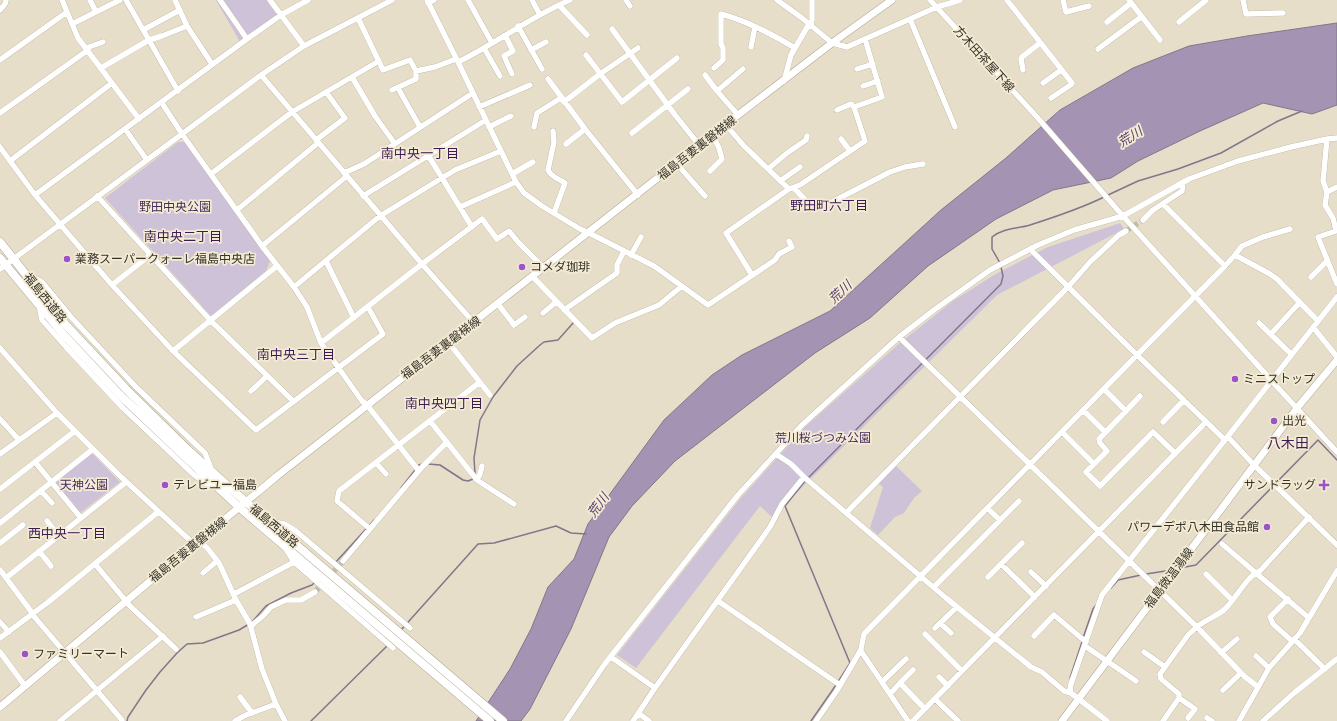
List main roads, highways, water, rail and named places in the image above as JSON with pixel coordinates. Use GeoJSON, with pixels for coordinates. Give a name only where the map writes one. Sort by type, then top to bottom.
{"type":"FeatureCollection","features":[{"type":"Feature","properties":{"kind":"highway","name":"福島西道路"},"geometry":{"type":"LineString","coordinates":[[0,242],[66,325],[126,389],[188,450],[212,471],[243,505],[283,544],[365,608],[503,721]]}},
{"type":"Feature","properties":{"kind":"highway","name":"福島西道路"},"geometry":{"type":"LineString","coordinates":[[0,258],[3,267],[119,394],[216,486],[268,521],[490,721]]}},
{"type":"Feature","properties":{"kind":"main road","name":"福島吾妻裏磐梯線"},"geometry":{"type":"LineString","coordinates":[[0,707],[126,600],[277,476],[638,195],[738,115],[784,82],[832,43],[892,0]]}},
{"type":"Feature","properties":{"kind":"main road","name":"福島微温湯線"},"geometry":{"type":"LineString","coordinates":[[1062,721],[1297,408],[1337,359]]}},
{"type":"Feature","properties":{"kind":"water","name":"荒川"},"geometry":{"type":"Polygon","coordinates":[[[1337,23],[1337,105],[1312,114],[1263,103],[1138,161],[1111,178],[1053,190],[996,219],[928,266],[870,318],[815,353],[675,461],[632,506],[609,537],[571,629],[530,709],[521,721],[476,721],[510,669],[531,629],[548,587],[574,559],[588,524],[664,420],[712,375],[742,355],[830,311],[941,210],[1006,158],[1060,110],[1133,68],[1189,46],[1337,23]]]}},
{"type":"Feature","properties":{"kind":"waterway"},"geometry":{"type":"LineString","coordinates":[[1108,195],[1138,181],[1178,169],[1221,153],[1278,121],[1302,111]]}},
{"type":"Feature","properties":{"kind":"waterway"},"geometry":{"type":"LineString","coordinates":[[1000,263],[992,249],[992,237],[996,234],[1005,230],[1030,225],[1058,216],[1104,197]]}},
{"type":"Feature","properties":{"kind":"waterway"},"geometry":{"type":"LineString","coordinates":[[808,478],[1001,284],[1003,276],[1001,267]]}},
{"type":"Feature","properties":{"kind":"waterway"},"geometry":{"type":"LineString","coordinates":[[475,473],[474,458],[480,420],[493,397],[517,366],[544,342],[558,340],[574,322]]}},
{"type":"Feature","properties":{"kind":"waterway"},"geometry":{"type":"LineString","coordinates":[[1180,568],[1196,565],[1318,440],[1337,460]]}},
{"type":"Feature","properties":{"kind":"waterway"},"geometry":{"type":"LineString","coordinates":[[401,488],[419,465],[422,464]]}},
{"type":"Feature","properties":{"kind":"waterway"},"geometry":{"type":"LineString","coordinates":[[428,464],[440,465],[463,480],[468,481],[473,479]]}},
{"type":"Feature","properties":{"kind":"waterway"},"geometry":{"type":"LineString","coordinates":[[805,481],[785,506],[850,663],[838,682]]}},
{"type":"Feature","properties":{"kind":"waterway"},"geometry":{"type":"LineString","coordinates":[[369,526],[374,520]]}},
{"type":"Feature","properties":{"kind":"waterway"},"geometry":{"type":"LineString","coordinates":[[401,630],[478,544],[494,543],[556,526],[571,533],[586,534]]}},
{"type":"Feature","properties":{"kind":"waterway"},"geometry":{"type":"LineString","coordinates":[[335,563],[366,529]]}},
{"type":"Feature","properties":{"kind":"waterway"},"geometry":{"type":"LineString","coordinates":[[1146,574],[1172,570]]}},
{"type":"Feature","properties":{"kind":"waterway"},"geometry":{"type":"LineString","coordinates":[[1111,588],[1118,580],[1141,575]]}},
{"type":"Feature","properties":{"kind":"waterway"},"geometry":{"type":"LineString","coordinates":[[252,622],[266,606],[291,593],[312,585],[315,582]]}},
{"type":"Feature","properties":{"kind":"waterway"},"geometry":{"type":"LineString","coordinates":[[1083,638],[1093,609],[1096,605]]}},
{"type":"Feature","properties":{"kind":"waterway"},"geometry":{"type":"LineString","coordinates":[[127,721],[128,717],[146,690],[160,672],[187,644],[203,643],[239,630],[249,624]]}},
{"type":"Feature","properties":{"kind":"waterway"},"geometry":{"type":"LineString","coordinates":[[1070,678],[1082,642]]}},
{"type":"Feature","properties":{"kind":"waterway"},"geometry":{"type":"LineString","coordinates":[[311,721],[387,646]]}},
{"type":"Feature","properties":{"kind":"waterway"},"geometry":{"type":"LineString","coordinates":[[811,721],[836,685]]}},
{"type":"Feature","properties":{"kind":"tunnel"},"geometry":{"type":"LineString","coordinates":[[1126,231],[1143,220]]}},
{"type":"Feature","properties":{"kind":"tunnel"},"geometry":{"type":"LineString","coordinates":[[315,592],[343,561]]}},
{"type":"Feature","properties":{"kind":"place","name":"業務スーパークォーレ福島中央店"},"geometry":{"type":"Point","coordinates":[67,259]}},
{"type":"Feature","properties":{"kind":"place","name":"コメダ珈琲"},"geometry":{"type":"Point","coordinates":[522,267]}},
{"type":"Feature","properties":{"kind":"place","name":"ミニストップ"},"geometry":{"type":"Point","coordinates":[1235,379]}},
{"type":"Feature","properties":{"kind":"place","name":"出光"},"geometry":{"type":"Point","coordinates":[1274,421]}},
{"type":"Feature","properties":{"kind":"place","name":"テレビユー福島"},"geometry":{"type":"Point","coordinates":[165,485]}},
{"type":"Feature","properties":{"kind":"place","name":"サンドラッグ"},"geometry":{"type":"Point","coordinates":[1324,485]}},
{"type":"Feature","properties":{"kind":"place","name":"パワーデポ八木田食品館"},"geometry":{"type":"Point","coordinates":[1267,527]}},
{"type":"Feature","properties":{"kind":"place","name":"ファミリーマート"},"geometry":{"type":"Point","coordinates":[25,654]}},
{"type":"Feature","properties":{"kind":"district","name":"南中央一丁目"},"geometry":{"type":"Point","coordinates":[420,153]}},
{"type":"Feature","properties":{"kind":"district","name":"野田町六丁目"},"geometry":{"type":"Point","coordinates":[829,205]}},
{"type":"Feature","properties":{"kind":"district","name":"南中央二丁目"},"geometry":{"type":"Point","coordinates":[183,236]}},
{"type":"Feature","properties":{"kind":"district","name":"南中央三丁目"},"geometry":{"type":"Point","coordinates":[296,354]}},
{"type":"Feature","properties":{"kind":"district","name":"南中央四丁目"},"geometry":{"type":"Point","coordinates":[444,403]}},
{"type":"Feature","properties":{"kind":"district","name":"八木田"},"geometry":{"type":"Point","coordinates":[1288,443]}},
{"type":"Feature","properties":{"kind":"district","name":"西中央一丁目"},"geometry":{"type":"Point","coordinates":[67,533]}},
{"type":"Feature","properties":{"kind":"park label","name":"野田中央公園"},"geometry":{"type":"Point","coordinates":[175,207]}},
{"type":"Feature","properties":{"kind":"park label","name":"荒川桜づつみ公園"},"geometry":{"type":"Point","coordinates":[823,438]}},
{"type":"Feature","properties":{"kind":"park label","name":"天神公園"},"geometry":{"type":"Point","coordinates":[84,485]}}]}
